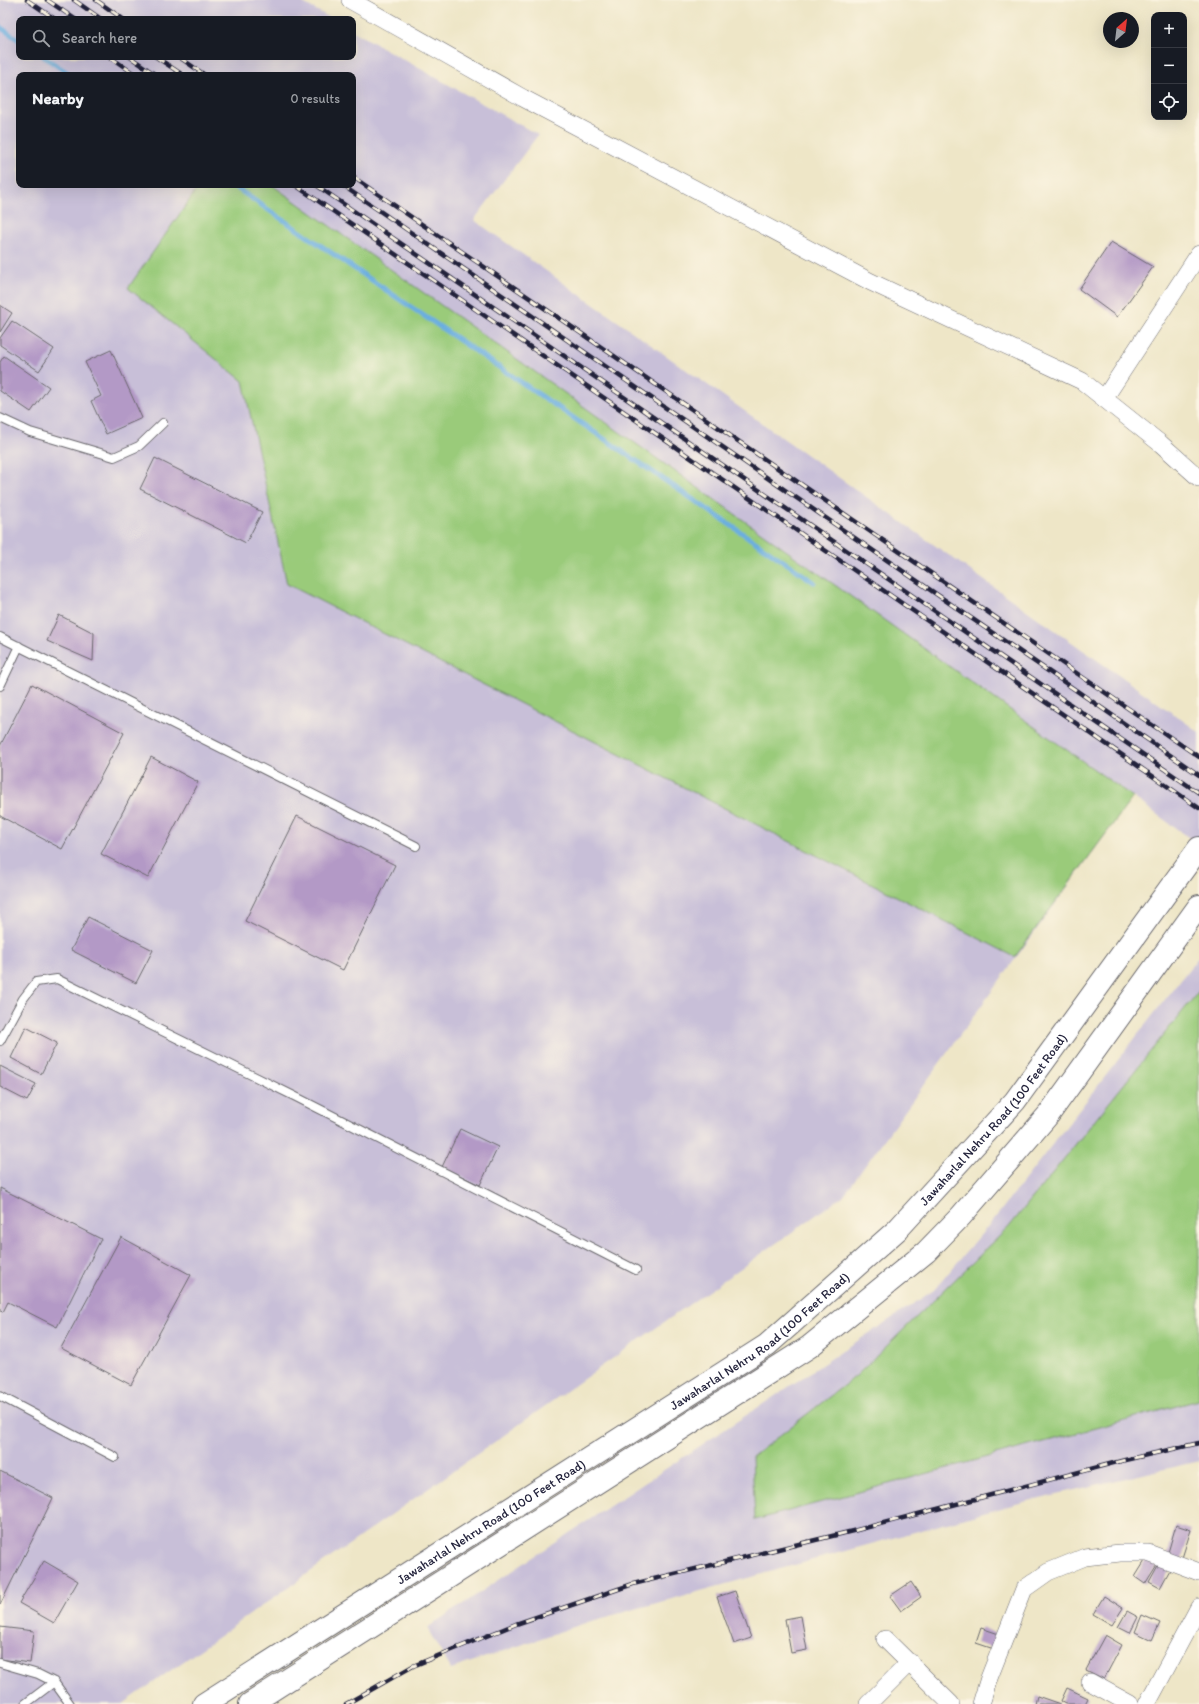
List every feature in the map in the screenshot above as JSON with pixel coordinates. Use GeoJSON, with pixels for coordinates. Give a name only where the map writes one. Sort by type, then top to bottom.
{"type":"FeatureCollection","features":[{"type":"Feature","properties":{"kind":"main road","name":"Jawaharlal Nehru Road (100 Feet Road)"},"geometry":{"type":"LineString","coordinates":[[204,1704],[767,1345],[897,1230],[1015,1101],[1182,874],[1199,848]]}},
{"type":"Feature","properties":{"kind":"main road","name":"Jawaharlal Nehru Road (100 Feet Road)"},"geometry":{"type":"LineString","coordinates":[[250,1704],[809,1347],[926,1252],[961,1216],[1049,1114],[1199,906]]}},
{"type":"Feature","properties":{"kind":"street"},"geometry":{"type":"LineString","coordinates":[[350,0],[523,98],[871,282],[1082,381],[1161,444],[1199,478]]}},
{"type":"Feature","properties":{"kind":"street"},"geometry":{"type":"LineString","coordinates":[[1104,398],[1199,254]]}},
{"type":"Feature","properties":{"kind":"street"},"geometry":{"type":"LineString","coordinates":[[981,1704],[989,1678],[1024,1589],[1048,1572],[1085,1557],[1148,1553],[1199,1572]]}},
{"type":"Feature","properties":{"kind":"street"},"geometry":{"type":"LineString","coordinates":[[1147,1704],[1199,1607]]}},
{"type":"Feature","properties":{"kind":"street"},"geometry":{"type":"LineString","coordinates":[[885,1639],[910,1662],[950,1704]]}},
{"type":"Feature","properties":{"kind":"street"},"geometry":{"type":"LineString","coordinates":[[868,1704],[910,1662]]}},
{"type":"Feature","properties":{"kind":"street"},"geometry":{"type":"LineString","coordinates":[[1090,1682],[1130,1704]]}},
{"type":"Feature","properties":{"kind":"lane"},"geometry":{"type":"LineString","coordinates":[[0,418],[30,432],[114,457],[139,446],[163,423]]}},
{"type":"Feature","properties":{"kind":"lane"},"geometry":{"type":"LineString","coordinates":[[0,637],[416,846]]}},
{"type":"Feature","properties":{"kind":"lane"},"geometry":{"type":"LineString","coordinates":[[0,686],[19,646]]}},
{"type":"Feature","properties":{"kind":"lane"},"geometry":{"type":"LineString","coordinates":[[0,1041],[23,999],[36,982],[57,979],[296,1097],[636,1270]]}},
{"type":"Feature","properties":{"kind":"lane"},"geometry":{"type":"LineString","coordinates":[[0,1396],[115,1457]]}},
{"type":"Feature","properties":{"kind":"lane"},"geometry":{"type":"LineString","coordinates":[[0,1663],[38,1674],[54,1682],[70,1704]]}},
{"type":"Feature","properties":{"kind":"lane"},"geometry":{"type":"LineString","coordinates":[[25,1704],[54,1682]]}},
{"type":"Feature","properties":{"kind":"shaded area"},"geometry":{"type":"Polygon","coordinates":[[[0,0],[298,0],[327,16],[16,16],[16,60],[356,60],[356,33],[538,135],[474,220],[1199,732],[1199,845],[1133,797],[843,1196],[123,1704],[0,1704],[0,0]]]}},
{"type":"Feature","properties":{"kind":"shaded area"},"geometry":{"type":"Polygon","coordinates":[[[1199,956],[1199,1461],[1027,1501],[588,1622],[451,1669],[427,1628],[934,1290],[995,1218],[1199,956]]]}},
{"type":"Feature","properties":{"kind":"green space"},"geometry":{"type":"Polygon","coordinates":[[[198,188],[276,188],[1133,797],[1015,957],[287,584],[243,381],[128,288],[198,188]]]}},
{"type":"Feature","properties":{"kind":"green space"},"geometry":{"type":"Polygon","coordinates":[[[1199,991],[1199,1400],[755,1520],[752,1457],[856,1376],[1009,1227],[1199,991]]]}},
{"type":"Feature","properties":{"kind":"building"},"geometry":{"type":"Polygon","coordinates":[[[1111,242],[1153,267],[1117,317],[1079,289],[1111,242]]]}},
{"type":"Feature","properties":{"kind":"building"},"geometry":{"type":"Polygon","coordinates":[[[0,305],[12,313],[0,332],[0,305]]]}},
{"type":"Feature","properties":{"kind":"building"},"geometry":{"type":"Polygon","coordinates":[[[12,321],[54,349],[39,371],[0,345],[0,338],[12,321]]]}},
{"type":"Feature","properties":{"kind":"building"},"geometry":{"type":"Polygon","coordinates":[[[111,350],[142,418],[106,434],[91,401],[101,396],[85,362],[111,350]]]}},
{"type":"Feature","properties":{"kind":"building"},"geometry":{"type":"Polygon","coordinates":[[[4,356],[49,387],[31,412],[0,391],[0,362],[4,356]]]}},
{"type":"Feature","properties":{"kind":"building"},"geometry":{"type":"Polygon","coordinates":[[[155,458],[262,512],[246,543],[140,489],[155,458]]]}},
{"type":"Feature","properties":{"kind":"building"},"geometry":{"type":"Polygon","coordinates":[[[59,615],[94,633],[93,661],[47,641],[59,615]]]}},
{"type":"Feature","properties":{"kind":"building"},"geometry":{"type":"Polygon","coordinates":[[[32,684],[124,733],[62,849],[0,816],[0,746],[32,684]]]}},
{"type":"Feature","properties":{"kind":"building"},"geometry":{"type":"Polygon","coordinates":[[[151,757],[198,782],[148,878],[101,854],[151,757]]]}},
{"type":"Feature","properties":{"kind":"building"},"geometry":{"type":"Polygon","coordinates":[[[297,816],[395,865],[343,970],[245,921],[297,816]]]}},
{"type":"Feature","properties":{"kind":"building"},"geometry":{"type":"Polygon","coordinates":[[[88,917],[153,950],[136,983],[71,950],[88,917]]]}},
{"type":"Feature","properties":{"kind":"building"},"geometry":{"type":"Polygon","coordinates":[[[26,1027],[57,1043],[41,1074],[11,1058],[26,1027]]]}},
{"type":"Feature","properties":{"kind":"building"},"geometry":{"type":"Polygon","coordinates":[[[0,1066],[36,1084],[27,1101],[0,1087],[0,1066]]]}},
{"type":"Feature","properties":{"kind":"building"},"geometry":{"type":"Polygon","coordinates":[[[460,1129],[498,1147],[480,1185],[442,1167],[460,1129]]]}},
{"type":"Feature","properties":{"kind":"building"},"geometry":{"type":"Polygon","coordinates":[[[0,1188],[101,1239],[57,1327],[8,1302],[3,1312],[0,1311],[0,1188]]]}},
{"type":"Feature","properties":{"kind":"building"},"geometry":{"type":"Polygon","coordinates":[[[121,1237],[191,1275],[131,1385],[61,1348],[121,1237]]]}},
{"type":"Feature","properties":{"kind":"building"},"geometry":{"type":"Polygon","coordinates":[[[0,1471],[53,1498],[0,1605],[0,1471]]]}},
{"type":"Feature","properties":{"kind":"building"},"geometry":{"type":"Polygon","coordinates":[[[1176,1525],[1191,1530],[1181,1561],[1167,1556],[1176,1525]]]}},
{"type":"Feature","properties":{"kind":"building"},"geometry":{"type":"Polygon","coordinates":[[[1148,1556],[1158,1563],[1145,1584],[1135,1577],[1148,1556]]]}},
{"type":"Feature","properties":{"kind":"building"},"geometry":{"type":"Polygon","coordinates":[[[1161,1560],[1172,1566],[1160,1588],[1149,1582],[1161,1560]]]}},
{"type":"Feature","properties":{"kind":"building"},"geometry":{"type":"Polygon","coordinates":[[[44,1561],[78,1581],[54,1623],[19,1603],[44,1561]]]}},
{"type":"Feature","properties":{"kind":"building"},"geometry":{"type":"Polygon","coordinates":[[[911,1582],[921,1597],[901,1611],[890,1596],[911,1582]]]}},
{"type":"Feature","properties":{"kind":"building"},"geometry":{"type":"Polygon","coordinates":[[[735,1591],[751,1638],[734,1644],[717,1597],[735,1591]]]}},
{"type":"Feature","properties":{"kind":"building"},"geometry":{"type":"Polygon","coordinates":[[[1104,1596],[1123,1608],[1112,1625],[1093,1614],[1104,1596]]]}},
{"type":"Feature","properties":{"kind":"building"},"geometry":{"type":"Polygon","coordinates":[[[1127,1611],[1138,1617],[1130,1633],[1118,1627],[1127,1611]]]}},
{"type":"Feature","properties":{"kind":"building"},"geometry":{"type":"Polygon","coordinates":[[[1142,1615],[1160,1623],[1152,1640],[1135,1632],[1142,1615]]]}},
{"type":"Feature","properties":{"kind":"building"},"geometry":{"type":"Polygon","coordinates":[[[801,1616],[807,1650],[791,1653],[785,1619],[801,1616]]]}},
{"type":"Feature","properties":{"kind":"building"},"geometry":{"type":"Polygon","coordinates":[[[0,1627],[34,1631],[30,1663],[0,1659],[0,1627]]]}},
{"type":"Feature","properties":{"kind":"building"},"geometry":{"type":"Polygon","coordinates":[[[981,1628],[999,1634],[994,1649],[976,1643],[981,1628]]]}},
{"type":"Feature","properties":{"kind":"building"},"geometry":{"type":"Polygon","coordinates":[[[1105,1635],[1122,1645],[1104,1679],[1086,1670],[1105,1635]]]}},
{"type":"Feature","properties":{"kind":"building"},"geometry":{"type":"Polygon","coordinates":[[[1067,1688],[1088,1698],[1085,1704],[1066,1704],[1061,1701],[1067,1688]]]}},
{"type":"Feature","properties":{"kind":"building"},"geometry":{"type":"Polygon","coordinates":[[[1037,1696],[1060,1704],[1035,1704],[1037,1696]]]}},
{"type":"Feature","properties":{"kind":"waterway"},"geometry":{"type":"LineString","coordinates":[[0,27],[16,38]]}},
{"type":"Feature","properties":{"kind":"waterway"},"geometry":{"type":"LineString","coordinates":[[48,60],[66,72]]}},
{"type":"Feature","properties":{"kind":"waterway"},"geometry":{"type":"LineString","coordinates":[[236,188],[814,582]]}},
{"type":"Feature","properties":{"kind":"railway"},"geometry":{"type":"LineString","coordinates":[[27,0],[51,16]]}},
{"type":"Feature","properties":{"kind":"railway"},"geometry":{"type":"LineString","coordinates":[[47,0],[71,16]]}},
{"type":"Feature","properties":{"kind":"railway"},"geometry":{"type":"LineString","coordinates":[[74,0],[97,16]]}},
{"type":"Feature","properties":{"kind":"railway"},"geometry":{"type":"LineString","coordinates":[[96,0],[119,16]]}},
{"type":"Feature","properties":{"kind":"railway"},"geometry":{"type":"LineString","coordinates":[[114,60],[132,72]]}},
{"type":"Feature","properties":{"kind":"railway"},"geometry":{"type":"LineString","coordinates":[[134,60],[152,72]]}},
{"type":"Feature","properties":{"kind":"railway"},"geometry":{"type":"LineString","coordinates":[[160,60],[178,72]]}},
{"type":"Feature","properties":{"kind":"railway"},"geometry":{"type":"LineString","coordinates":[[183,60],[201,72]]}},
{"type":"Feature","properties":{"kind":"railway"},"geometry":{"type":"LineString","coordinates":[[356,179],[1199,757]]}},
{"type":"Feature","properties":{"kind":"railway"},"geometry":{"type":"LineString","coordinates":[[299,188],[1199,808]]}},
{"type":"Feature","properties":{"kind":"railway"},"geometry":{"type":"LineString","coordinates":[[320,188],[1199,793]]}},
{"type":"Feature","properties":{"kind":"railway"},"geometry":{"type":"LineString","coordinates":[[346,188],[1199,775]]}},
{"type":"Feature","properties":{"kind":"railway"},"geometry":{"type":"LineString","coordinates":[[346,1704],[413,1666],[516,1624],[633,1584],[857,1530],[1125,1460],[1199,1443]]}}]}
